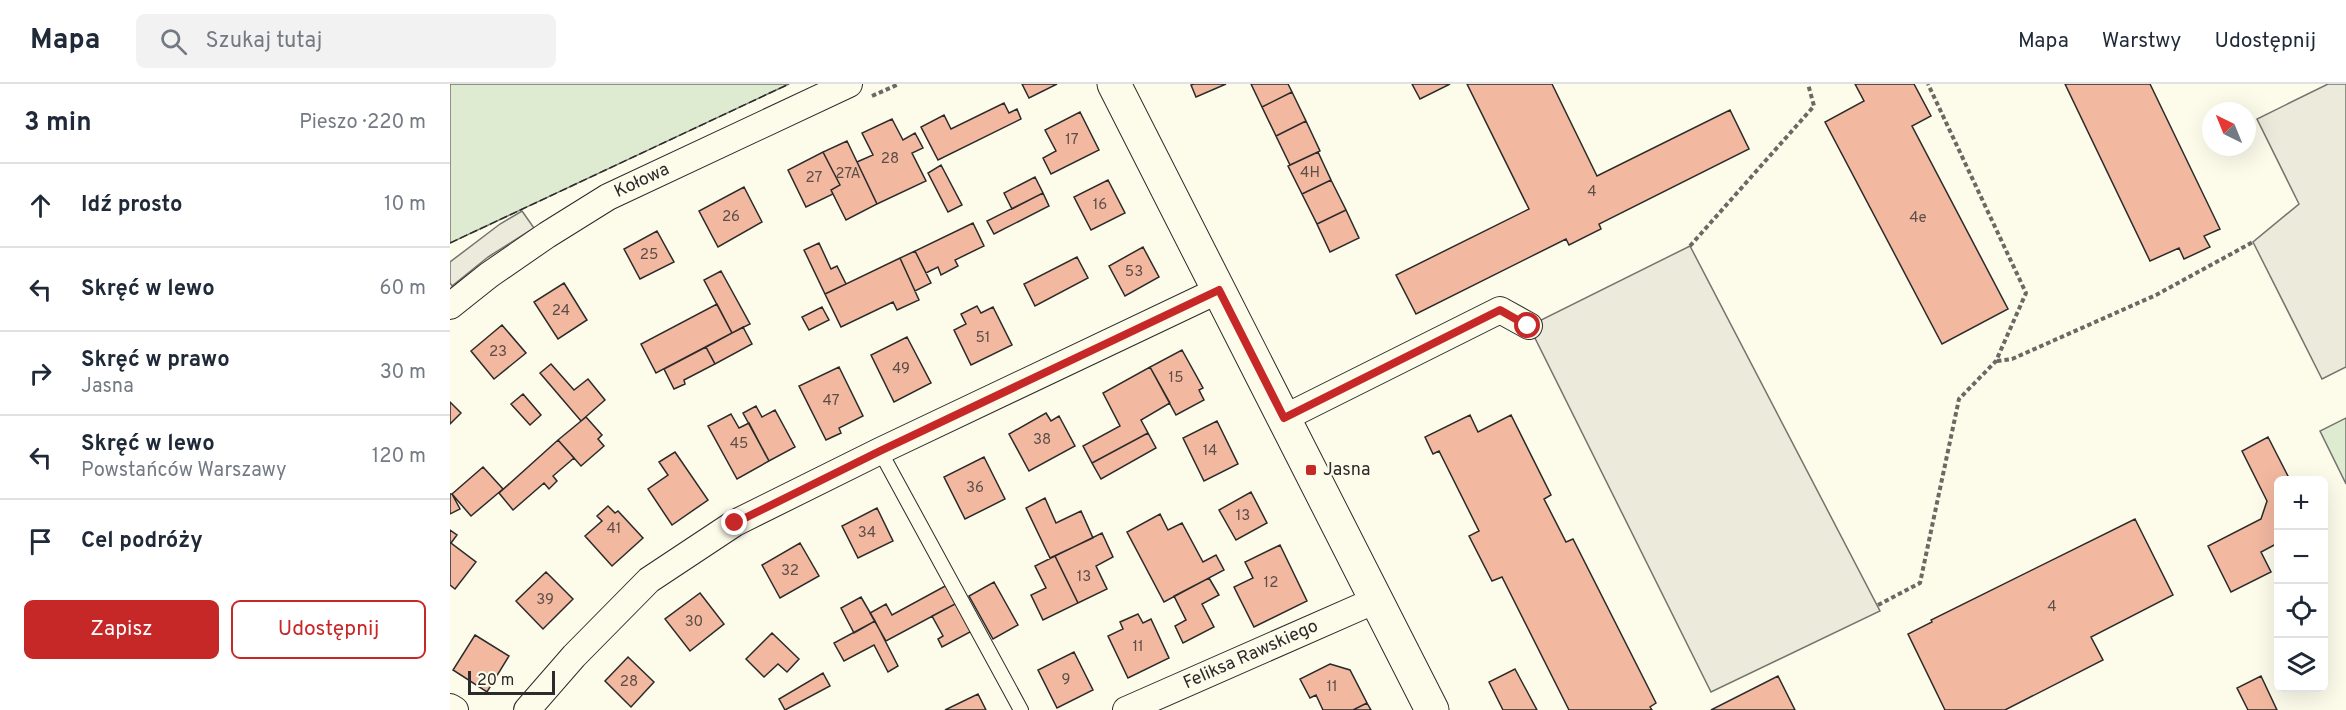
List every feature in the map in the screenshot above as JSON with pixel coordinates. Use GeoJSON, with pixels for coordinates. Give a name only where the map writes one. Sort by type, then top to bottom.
{"type":"FeatureCollection","features":[{"type":"Feature","properties":{"kind":"street","name":"Kołowa"},"geometry":{"type":"LineString","coordinates":[[450,306],[489,274],[608,197],[849,84]]}},
{"type":"Feature","properties":{"kind":"street"},"geometry":{"type":"LineString","coordinates":[[1114,84],[1432,710]]}},
{"type":"Feature","properties":{"kind":"street"},"geometry":{"type":"LineString","coordinates":[[527,710],[581,648],[649,580],[735,523],[880,451],[1219,290]]}},
{"type":"Feature","properties":{"kind":"street"},"geometry":{"type":"LineString","coordinates":[[1284,418],[1500,310],[1528,326]]}},
{"type":"Feature","properties":{"kind":"street","name":"Feliksa Rawskiego"},"geometry":{"type":"LineString","coordinates":[[1126,710],[1376,600]]}},
{"type":"Feature","properties":{"kind":"street"},"geometry":{"type":"LineString","coordinates":[[450,707],[455,710]]}},
{"type":"Feature","properties":{"kind":"lane"},"geometry":{"type":"LineString","coordinates":[[880,451],[1021,710]]}},
{"type":"Feature","properties":{"kind":"path"},"geometry":{"type":"LineString","coordinates":[[1690,246],[1814,106],[1808,84]]}},
{"type":"Feature","properties":{"kind":"path"},"geometry":{"type":"LineString","coordinates":[[1878,604],[1920,583],[1959,399],[1996,361],[2026,293],[1928,84]]}},
{"type":"Feature","properties":{"kind":"path"},"geometry":{"type":"LineString","coordinates":[[1996,361],[2012,359],[2156,295],[2253,242]]}},
{"type":"Feature","properties":{"kind":"green space"},"geometry":{"type":"Polygon","coordinates":[[[450,84],[789,84],[450,243],[450,84]]]}},
{"type":"Feature","properties":{"kind":"green space"},"geometry":{"type":"Polygon","coordinates":[[[2346,418],[2346,484],[2320,431],[2346,418]]]}},
{"type":"Feature","properties":{"kind":"shaded area"},"geometry":{"type":"Polygon","coordinates":[[[2328,84],[2346,84],[2346,367],[2322,379],[2253,242],[2299,204],[2257,119],[2328,84]]]}},
{"type":"Feature","properties":{"kind":"shaded area"},"geometry":{"type":"Polygon","coordinates":[[[522,211],[534,228],[488,257],[452,286],[450,262],[500,224],[522,211]]]}},
{"type":"Feature","properties":{"kind":"shaded area"},"geometry":{"type":"Polygon","coordinates":[[[1690,246],[1880,611],[1711,692],[1529,326],[1690,246]]]}},
{"type":"Feature","properties":{"kind":"building"},"geometry":{"type":"Polygon","coordinates":[[[1022,84],[1057,84],[1029,98],[1022,84]]]}},
{"type":"Feature","properties":{"kind":"building"},"geometry":{"type":"Polygon","coordinates":[[[1226,84],[1196,97],[1191,85],[1226,84]]]}},
{"type":"Feature","properties":{"kind":"building"},"geometry":{"type":"Polygon","coordinates":[[[1251,84],[1288,84],[1292,92],[1262,107],[1251,84]]]}},
{"type":"Feature","properties":{"kind":"building"},"geometry":{"type":"Polygon","coordinates":[[[1412,84],[1450,84],[1420,99],[1412,84]]]}},
{"type":"Feature","properties":{"kind":"building"},"geometry":{"type":"Polygon","coordinates":[[[1467,84],[1552,84],[1597,176],[1730,110],[1749,149],[1599,224],[1601,229],[1569,245],[1566,239],[1416,314],[1396,275],[1529,209],[1467,84]]]}},
{"type":"Feature","properties":{"kind":"building"},"geometry":{"type":"Polygon","coordinates":[[[1855,84],[1914,84],[1931,116],[1912,126],[2008,309],[1942,344],[1825,122],[1864,101],[1855,84]]]}},
{"type":"Feature","properties":{"kind":"building"},"geometry":{"type":"Polygon","coordinates":[[[2065,84],[2150,84],[2220,229],[2204,236],[2210,247],[2184,259],[2179,248],[2150,261],[2065,84]]]}},
{"type":"Feature","properties":{"kind":"building"},"geometry":{"type":"Polygon","coordinates":[[[1292,92],[1306,121],[1276,136],[1262,107],[1292,92]]]}},
{"type":"Feature","properties":{"kind":"building"},"geometry":{"type":"Polygon","coordinates":[[[1004,103],[1009,113],[1017,109],[1021,119],[938,160],[921,127],[944,115],[951,129],[1004,103]]]}},
{"type":"Feature","properties":{"kind":"building"},"geometry":{"type":"Polygon","coordinates":[[[1080,112],[1099,150],[1051,174],[1043,158],[1056,151],[1045,130],[1080,112]]]}},
{"type":"Feature","properties":{"kind":"building"},"geometry":{"type":"Polygon","coordinates":[[[892,119],[903,140],[915,133],[923,148],[912,153],[926,181],[877,204],[857,162],[873,155],[862,133],[892,119]]]}},
{"type":"Feature","properties":{"kind":"building"},"geometry":{"type":"Polygon","coordinates":[[[1306,121],[1320,151],[1290,165],[1276,136],[1306,121]]]}},
{"type":"Feature","properties":{"kind":"building"},"geometry":{"type":"Polygon","coordinates":[[[847,141],[877,204],[846,220],[831,190],[840,185],[823,152],[847,141]]]}},
{"type":"Feature","properties":{"kind":"building"},"geometry":{"type":"Polygon","coordinates":[[[823,152],[840,185],[831,190],[833,194],[806,207],[788,170],[823,152]]]}},
{"type":"Feature","properties":{"kind":"building"},"geometry":{"type":"Polygon","coordinates":[[[1318,152],[1331,180],[1302,194],[1288,166],[1318,152]]]}},
{"type":"Feature","properties":{"kind":"building"},"geometry":{"type":"Polygon","coordinates":[[[941,165],[962,205],[948,212],[928,173],[941,165]]]}},
{"type":"Feature","properties":{"kind":"building"},"geometry":{"type":"Polygon","coordinates":[[[1035,177],[1043,193],[1012,209],[1004,193],[1035,177]]]}},
{"type":"Feature","properties":{"kind":"building"},"geometry":{"type":"Polygon","coordinates":[[[1108,180],[1125,213],[1091,230],[1074,197],[1108,180]]]}},
{"type":"Feature","properties":{"kind":"building"},"geometry":{"type":"Polygon","coordinates":[[[1331,180],[1346,210],[1317,224],[1302,194],[1331,180]]]}},
{"type":"Feature","properties":{"kind":"building"},"geometry":{"type":"Polygon","coordinates":[[[744,187],[762,222],[718,247],[699,211],[744,187]]]}},
{"type":"Feature","properties":{"kind":"building"},"geometry":{"type":"Polygon","coordinates":[[[1043,193],[1049,206],[994,234],[987,221],[1043,193]]]}},
{"type":"Feature","properties":{"kind":"building"},"geometry":{"type":"Polygon","coordinates":[[[1346,210],[1359,238],[1330,252],[1317,224],[1346,210]]]}},
{"type":"Feature","properties":{"kind":"building"},"geometry":{"type":"Polygon","coordinates":[[[973,223],[984,246],[955,260],[958,266],[941,275],[938,267],[926,273],[915,251],[973,223]]]}},
{"type":"Feature","properties":{"kind":"building"},"geometry":{"type":"Polygon","coordinates":[[[657,231],[674,262],[640,279],[624,249],[657,231]]]}},
{"type":"Feature","properties":{"kind":"building"},"geometry":{"type":"Polygon","coordinates":[[[819,243],[831,269],[837,266],[846,284],[825,294],[804,250],[819,243]]]}},
{"type":"Feature","properties":{"kind":"building"},"geometry":{"type":"Polygon","coordinates":[[[1143,247],[1159,277],[1125,296],[1109,266],[1143,247]]]}},
{"type":"Feature","properties":{"kind":"building"},"geometry":{"type":"Polygon","coordinates":[[[915,251],[931,283],[915,291],[900,258],[915,251]]]}},
{"type":"Feature","properties":{"kind":"building"},"geometry":{"type":"Polygon","coordinates":[[[1077,257],[1088,278],[1035,306],[1024,284],[1077,257]]]}},
{"type":"Feature","properties":{"kind":"building"},"geometry":{"type":"Polygon","coordinates":[[[900,258],[919,300],[897,310],[893,302],[841,327],[825,294],[900,258]]]}},
{"type":"Feature","properties":{"kind":"building"},"geometry":{"type":"Polygon","coordinates":[[[721,271],[750,324],[732,333],[704,280],[721,271]]]}},
{"type":"Feature","properties":{"kind":"building"},"geometry":{"type":"Polygon","coordinates":[[[564,283],[587,320],[558,339],[534,302],[564,283]]]}},
{"type":"Feature","properties":{"kind":"building"},"geometry":{"type":"Polygon","coordinates":[[[717,304],[732,333],[656,373],[641,344],[717,304]]]}},
{"type":"Feature","properties":{"kind":"building"},"geometry":{"type":"Polygon","coordinates":[[[977,306],[981,313],[993,307],[1012,345],[971,365],[954,330],[966,324],[961,314],[977,306]]]}},
{"type":"Feature","properties":{"kind":"building"},"geometry":{"type":"Polygon","coordinates":[[[822,307],[829,320],[809,330],[802,317],[822,307]]]}},
{"type":"Feature","properties":{"kind":"building"},"geometry":{"type":"Polygon","coordinates":[[[502,325],[526,353],[494,379],[471,351],[502,325]]]}},
{"type":"Feature","properties":{"kind":"building"},"geometry":{"type":"Polygon","coordinates":[[[743,327],[752,344],[715,364],[706,347],[743,327]]]}},
{"type":"Feature","properties":{"kind":"building"},"geometry":{"type":"Polygon","coordinates":[[[907,337],[931,383],[894,402],[871,355],[907,337]]]}},
{"type":"Feature","properties":{"kind":"building"},"geometry":{"type":"Polygon","coordinates":[[[706,347],[715,364],[684,380],[685,384],[674,389],[664,369],[706,347]]]}},
{"type":"Feature","properties":{"kind":"building"},"geometry":{"type":"Polygon","coordinates":[[[1182,350],[1203,388],[1199,390],[1204,400],[1176,415],[1150,367],[1182,350]]]}},
{"type":"Feature","properties":{"kind":"building"},"geometry":{"type":"Polygon","coordinates":[[[551,364],[574,390],[588,379],[605,400],[581,421],[540,373],[551,364]]]}},
{"type":"Feature","properties":{"kind":"building"},"geometry":{"type":"Polygon","coordinates":[[[839,367],[863,416],[839,428],[841,433],[826,440],[799,386],[839,367]]]}},
{"type":"Feature","properties":{"kind":"building"},"geometry":{"type":"Polygon","coordinates":[[[1150,367],[1170,403],[1141,420],[1148,433],[1092,463],[1083,446],[1120,426],[1103,393],[1150,367]]]}},
{"type":"Feature","properties":{"kind":"building"},"geometry":{"type":"Polygon","coordinates":[[[523,394],[541,415],[530,425],[511,404],[523,394]]]}},
{"type":"Feature","properties":{"kind":"building"},"geometry":{"type":"Polygon","coordinates":[[[450,402],[461,413],[450,424],[450,402]]]}},
{"type":"Feature","properties":{"kind":"building"},"geometry":{"type":"Polygon","coordinates":[[[756,406],[762,417],[775,410],[795,447],[769,461],[743,413],[756,406]]]}},
{"type":"Feature","properties":{"kind":"building"},"geometry":{"type":"Polygon","coordinates":[[[1046,413],[1051,421],[1059,416],[1075,446],[1029,471],[1009,434],[1046,413]]]}},
{"type":"Feature","properties":{"kind":"building"},"geometry":{"type":"Polygon","coordinates":[[[731,414],[739,428],[749,423],[769,461],[737,479],[708,426],[731,414]]]}},
{"type":"Feature","properties":{"kind":"building"},"geometry":{"type":"Polygon","coordinates":[[[1470,415],[1478,432],[1511,415],[1551,495],[1544,499],[1566,542],[1573,539],[1656,703],[1650,707],[1652,710],[1569,710],[1502,577],[1492,581],[1469,536],[1479,531],[1439,451],[1433,454],[1425,437],[1470,415]]]}},
{"type":"Feature","properties":{"kind":"building"},"geometry":{"type":"Polygon","coordinates":[[[586,417],[602,435],[598,439],[604,446],[581,466],[558,440],[586,417]]]}},
{"type":"Feature","properties":{"kind":"building"},"geometry":{"type":"Polygon","coordinates":[[[1217,421],[1238,464],[1204,481],[1183,438],[1217,421]]]}},
{"type":"Feature","properties":{"kind":"building"},"geometry":{"type":"Polygon","coordinates":[[[1148,433],[1156,448],[1101,479],[1092,463],[1148,433]]]}},
{"type":"Feature","properties":{"kind":"building"},"geometry":{"type":"Polygon","coordinates":[[[2268,437],[2288,476],[2274,476],[2274,545],[2261,552],[2271,572],[2231,592],[2208,546],[2261,519],[2267,501],[2242,451],[2268,437]]]}},
{"type":"Feature","properties":{"kind":"building"},"geometry":{"type":"Polygon","coordinates":[[[558,440],[574,458],[553,476],[557,481],[549,489],[544,483],[513,510],[499,493],[558,440]]]}},
{"type":"Feature","properties":{"kind":"building"},"geometry":{"type":"Polygon","coordinates":[[[675,452],[708,500],[672,525],[648,489],[668,475],[659,462],[675,452]]]}},
{"type":"Feature","properties":{"kind":"building"},"geometry":{"type":"Polygon","coordinates":[[[984,457],[1005,499],[965,519],[944,477],[984,457]]]}},
{"type":"Feature","properties":{"kind":"building"},"geometry":{"type":"Polygon","coordinates":[[[483,467],[503,489],[471,516],[452,494],[483,467]]]}},
{"type":"Feature","properties":{"kind":"building"},"geometry":{"type":"Polygon","coordinates":[[[1251,492],[1267,523],[1236,540],[1219,510],[1251,492]]]}},
{"type":"Feature","properties":{"kind":"building"},"geometry":{"type":"Polygon","coordinates":[[[450,494],[460,509],[450,514],[450,494]]]}},
{"type":"Feature","properties":{"kind":"building"},"geometry":{"type":"Polygon","coordinates":[[[1045,498],[1056,523],[1081,511],[1093,538],[1050,558],[1026,508],[1045,498]]]}},
{"type":"Feature","properties":{"kind":"building"},"geometry":{"type":"Polygon","coordinates":[[[608,506],[615,513],[618,511],[643,538],[612,566],[585,536],[602,521],[597,516],[608,506]]]}},
{"type":"Feature","properties":{"kind":"building"},"geometry":{"type":"Polygon","coordinates":[[[877,508],[893,541],[858,558],[842,526],[877,508]]]}},
{"type":"Feature","properties":{"kind":"building"},"geometry":{"type":"Polygon","coordinates":[[[1160,514],[1168,530],[1182,523],[1203,562],[1216,555],[1224,570],[1164,602],[1127,532],[1160,514]]]}},
{"type":"Feature","properties":{"kind":"building"},"geometry":{"type":"Polygon","coordinates":[[[2135,519],[2173,595],[2091,637],[2103,660],[2005,710],[1945,710],[1908,634],[1932,622],[1931,620],[2135,519]]]}},
{"type":"Feature","properties":{"kind":"building"},"geometry":{"type":"Polygon","coordinates":[[[450,530],[457,535],[451,543],[476,562],[455,589],[450,585],[450,530]]]}},
{"type":"Feature","properties":{"kind":"building"},"geometry":{"type":"Polygon","coordinates":[[[1102,533],[1113,557],[1096,566],[1107,589],[1078,603],[1055,556],[1102,533]]]}},
{"type":"Feature","properties":{"kind":"building"},"geometry":{"type":"Polygon","coordinates":[[[800,543],[819,576],[780,598],[762,565],[800,543]]]}},
{"type":"Feature","properties":{"kind":"building"},"geometry":{"type":"Polygon","coordinates":[[[1280,545],[1307,601],[1254,627],[1234,587],[1253,578],[1245,562],[1280,545]]]}},
{"type":"Feature","properties":{"kind":"building"},"geometry":{"type":"Polygon","coordinates":[[[1055,556],[1078,603],[1043,620],[1031,595],[1046,588],[1035,566],[1055,556]]]}},
{"type":"Feature","properties":{"kind":"building"},"geometry":{"type":"Polygon","coordinates":[[[546,572],[573,599],[543,629],[516,601],[546,572]]]}},
{"type":"Feature","properties":{"kind":"building"},"geometry":{"type":"Polygon","coordinates":[[[1209,578],[1219,595],[1202,604],[1214,627],[1183,643],[1175,626],[1186,620],[1174,596],[1209,578]]]}},
{"type":"Feature","properties":{"kind":"building"},"geometry":{"type":"Polygon","coordinates":[[[994,582],[1018,625],[993,639],[969,596],[994,582]]]}},
{"type":"Feature","properties":{"kind":"building"},"geometry":{"type":"Polygon","coordinates":[[[947,585],[957,603],[886,641],[870,613],[886,604],[892,615],[947,585]]]}},
{"type":"Feature","properties":{"kind":"building"},"geometry":{"type":"Polygon","coordinates":[[[700,593],[724,624],[690,651],[665,619],[700,593]]]}},
{"type":"Feature","properties":{"kind":"building"},"geometry":{"type":"Polygon","coordinates":[[[861,597],[875,621],[854,633],[841,608],[861,597]]]}},
{"type":"Feature","properties":{"kind":"building"},"geometry":{"type":"Polygon","coordinates":[[[957,603],[972,631],[942,647],[938,639],[943,636],[932,616],[957,603]]]}},
{"type":"Feature","properties":{"kind":"building"},"geometry":{"type":"Polygon","coordinates":[[[1138,614],[1143,623],[1151,619],[1169,658],[1128,678],[1108,636],[1123,629],[1120,622],[1138,614]]]}},
{"type":"Feature","properties":{"kind":"building"},"geometry":{"type":"Polygon","coordinates":[[[875,621],[898,666],[888,672],[874,645],[844,661],[834,643],[875,621]]]}},
{"type":"Feature","properties":{"kind":"building"},"geometry":{"type":"Polygon","coordinates":[[[772,633],[799,659],[787,672],[778,664],[764,677],[746,659],[772,633]]]}},
{"type":"Feature","properties":{"kind":"building"},"geometry":{"type":"Polygon","coordinates":[[[475,635],[509,656],[487,692],[453,670],[475,635]]]}},
{"type":"Feature","properties":{"kind":"building"},"geometry":{"type":"Polygon","coordinates":[[[1074,652],[1093,690],[1057,708],[1038,670],[1074,652]]]}},
{"type":"Feature","properties":{"kind":"building"},"geometry":{"type":"Polygon","coordinates":[[[628,657],[654,682],[631,707],[605,681],[628,657]]]}},
{"type":"Feature","properties":{"kind":"building"},"geometry":{"type":"Polygon","coordinates":[[[1330,664],[1350,670],[1367,703],[1353,710],[1323,710],[1316,695],[1310,698],[1300,679],[1330,664]]]}},
{"type":"Feature","properties":{"kind":"building"},"geometry":{"type":"Polygon","coordinates":[[[1515,669],[1537,710],[1503,710],[1489,682],[1515,669]]]}},
{"type":"Feature","properties":{"kind":"building"},"geometry":{"type":"Polygon","coordinates":[[[823,673],[830,686],[785,710],[779,699],[823,673]]]}},
{"type":"Feature","properties":{"kind":"building"},"geometry":{"type":"Polygon","coordinates":[[[1778,676],[1795,710],[1711,710],[1778,676]]]}},
{"type":"Feature","properties":{"kind":"building"},"geometry":{"type":"Polygon","coordinates":[[[2261,676],[2277,710],[2248,710],[2237,688],[2261,676]]]}},
{"type":"Feature","properties":{"kind":"building"},"geometry":{"type":"Polygon","coordinates":[[[978,694],[986,710],[945,710],[978,694]]]}},
{"type":"Feature","properties":{"kind":"building"},"geometry":{"type":"Polygon","coordinates":[[[1367,703],[1371,710],[1353,710],[1367,703]]]}},
{"type":"Feature","properties":{"kind":"fence"},"geometry":{"type":"LineString","coordinates":[[450,243],[789,84]]}},
{"type":"Feature","properties":{"kind":"place","name":"Jasna"},"geometry":{"type":"Point","coordinates":[1311,470]}},
{"type":"Feature","properties":{"kind":"route"},"geometry":{"type":"LineString","coordinates":[[735,523],[880,451],[1219,290],[1284,418],[1500,310],[1528,326]]}}]}
